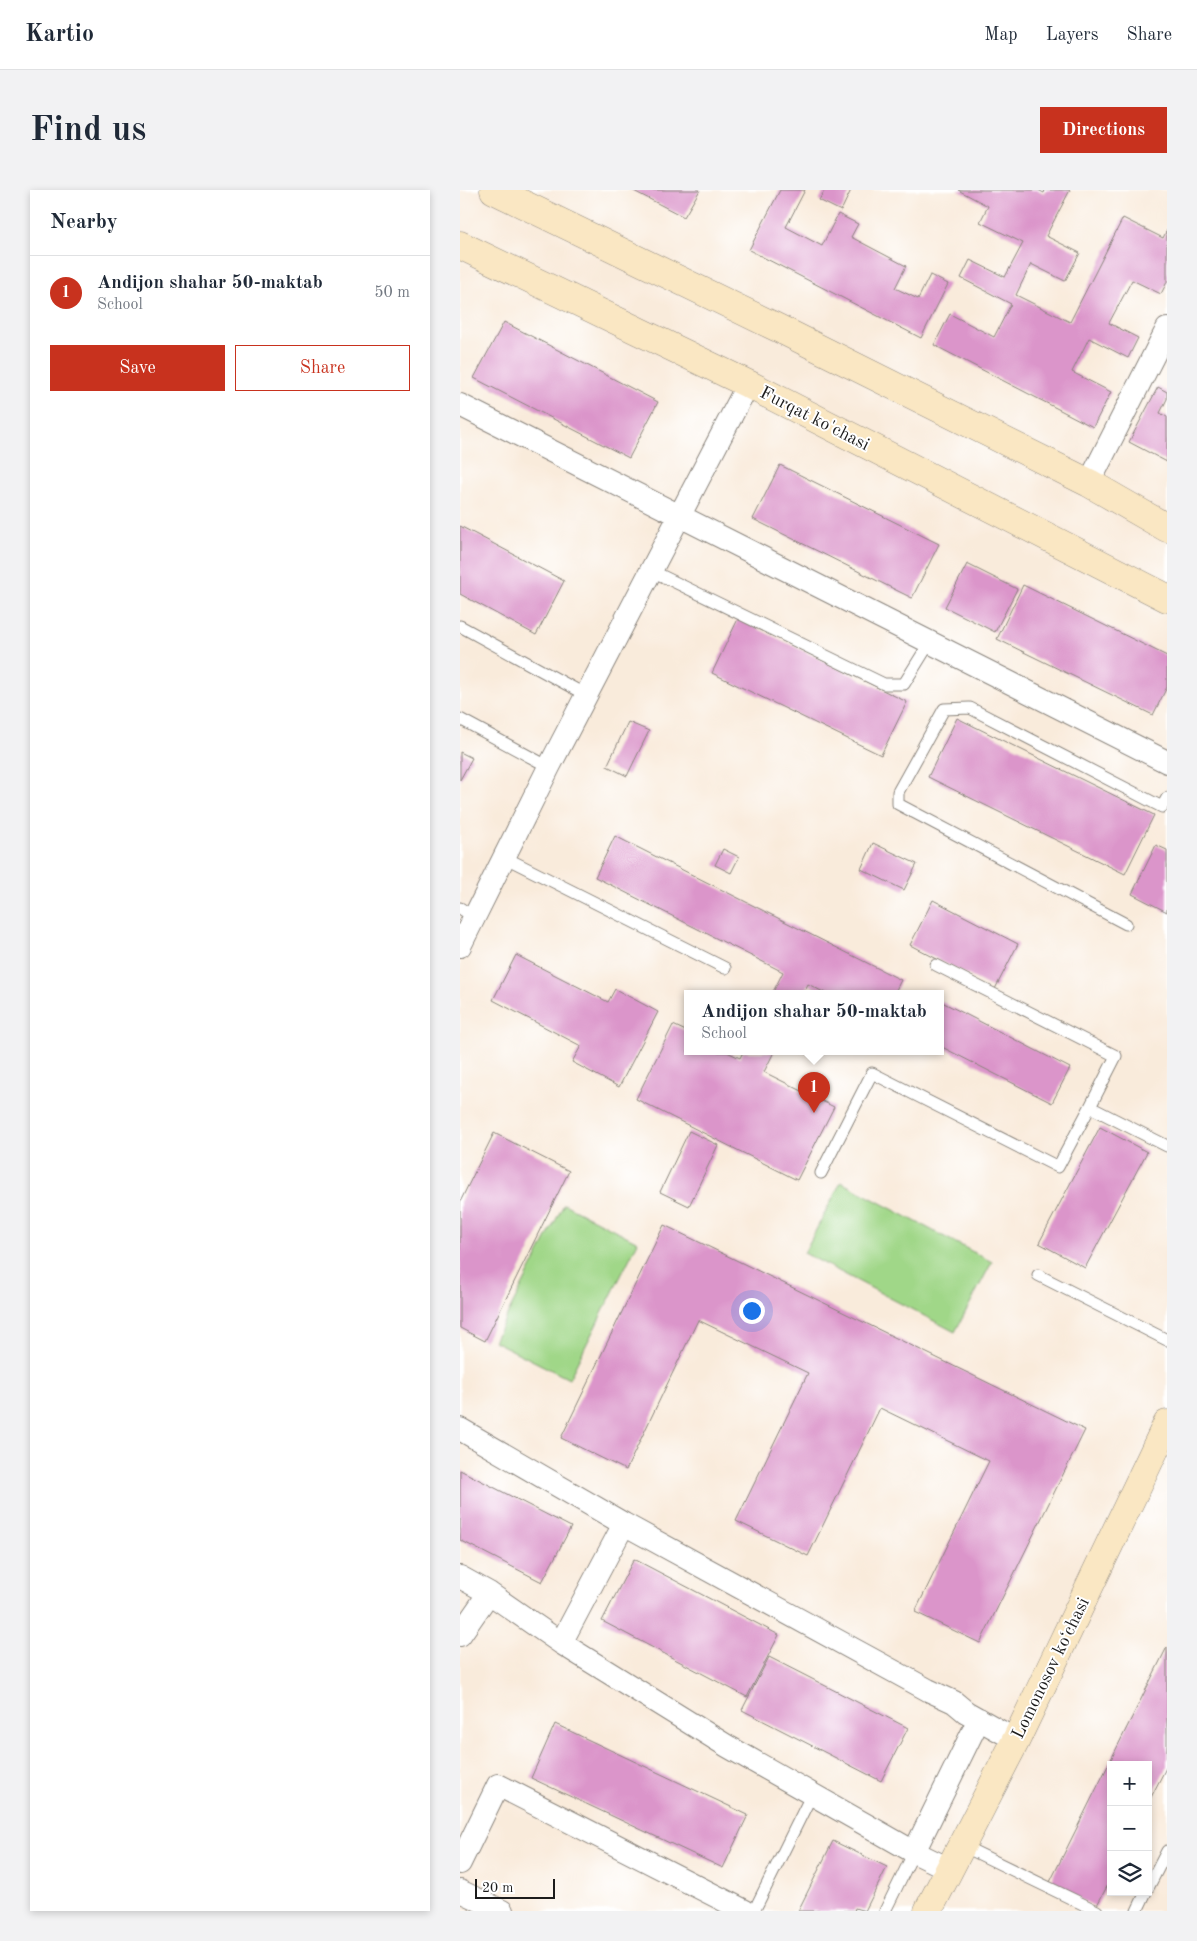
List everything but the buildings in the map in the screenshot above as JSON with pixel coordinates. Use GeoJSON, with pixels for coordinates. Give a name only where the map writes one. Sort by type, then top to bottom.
{"type":"FeatureCollection","features":[{"type":"Feature","properties":{"kind":"main road"},"geometry":{"type":"LineString","coordinates":[[494,190],[1089,483],[1167,528]]}},
{"type":"Feature","properties":{"kind":"main road","name":"Furqat ko'chasi"},"geometry":{"type":"LineString","coordinates":[[460,245],[748,384],[1167,598]]}},
{"type":"Feature","properties":{"kind":"main road","name":"Lomonosov koʻchasi"},"geometry":{"type":"LineString","coordinates":[[928,1911],[1016,1740],[1167,1424]]}},
{"type":"Feature","properties":{"kind":"street"},"geometry":{"type":"LineString","coordinates":[[1089,483],[1167,329]]}},
{"type":"Feature","properties":{"kind":"street"},"geometry":{"type":"LineString","coordinates":[[460,946],[467,913],[504,857],[650,570],[748,384]]}},
{"type":"Feature","properties":{"kind":"street"},"geometry":{"type":"LineString","coordinates":[[460,405],[1167,762]]}},
{"type":"Feature","properties":{"kind":"street"},"geometry":{"type":"LineString","coordinates":[[460,1429],[624,1524],[928,1690],[948,1698],[1016,1740]]}},
{"type":"Feature","properties":{"kind":"street"},"geometry":{"type":"LineString","coordinates":[[561,1643],[624,1524]]}},
{"type":"Feature","properties":{"kind":"street"},"geometry":{"type":"LineString","coordinates":[[460,1577],[489,1594],[561,1643],[727,1746],[914,1852],[949,1869]]}},
{"type":"Feature","properties":{"kind":"street"},"geometry":{"type":"LineString","coordinates":[[460,1635],[489,1594]]}},
{"type":"Feature","properties":{"kind":"street"},"geometry":{"type":"LineString","coordinates":[[914,1852],[980,1719]]}},
{"type":"Feature","properties":{"kind":"street"},"geometry":{"type":"LineString","coordinates":[[460,1863],[498,1785],[745,1911]]}},
{"type":"Feature","properties":{"kind":"street"},"geometry":{"type":"LineString","coordinates":[[460,1891],[502,1911]]}},
{"type":"Feature","properties":{"kind":"lane"},"geometry":{"type":"LineString","coordinates":[[650,570],[884,684],[904,684],[930,642]]}},
{"type":"Feature","properties":{"kind":"lane"},"geometry":{"type":"LineString","coordinates":[[460,626],[586,695]]}},
{"type":"Feature","properties":{"kind":"lane"},"geometry":{"type":"LineString","coordinates":[[1126,924],[898,804],[898,792],[944,709],[970,708],[1165,805]]}},
{"type":"Feature","properties":{"kind":"lane"},"geometry":{"type":"LineString","coordinates":[[460,719],[549,767]]}},
{"type":"Feature","properties":{"kind":"lane"},"geometry":{"type":"LineString","coordinates":[[504,857],[725,968]]}},
{"type":"Feature","properties":{"kind":"lane"},"geometry":{"type":"LineString","coordinates":[[821,1173],[872,1073],[1058,1167],[1116,1056],[936,965]]}},
{"type":"Feature","properties":{"kind":"lane"},"geometry":{"type":"LineString","coordinates":[[1090,1108],[1167,1146]]}},
{"type":"Feature","properties":{"kind":"lane"},"geometry":{"type":"LineString","coordinates":[[1038,1275],[1167,1340]]}},
{"type":"Feature","properties":{"kind":"lane"},"geometry":{"type":"LineString","coordinates":[[754,1911],[812,1794]]}},
{"type":"Feature","properties":{"kind":"lane"},"geometry":{"type":"LineString","coordinates":[[961,1845],[1097,1911]]}},
{"type":"Feature","properties":{"kind":"lane"},"geometry":{"type":"LineString","coordinates":[[1152,1880],[1167,1850]]}},
{"type":"Feature","properties":{"kind":"lane"},"geometry":{"type":"LineString","coordinates":[[884,1911],[914,1852]]}},
{"type":"Feature","properties":{"kind":"lane"},"geometry":{"type":"LineString","coordinates":[[1137,1911],[1144,1896]]}},
{"type":"Feature","properties":{"kind":"green space"},"geometry":{"type":"Polygon","coordinates":[[[841,1182],[992,1262],[955,1332],[804,1253],[841,1182]]]}},
{"type":"Feature","properties":{"kind":"green space"},"geometry":{"type":"Polygon","coordinates":[[[564,1204],[638,1242],[569,1379],[494,1341],[564,1204]]]}},
{"type":"Feature","properties":{"kind":"place","name":"Andijon shahar 50-maktab"},"geometry":{"type":"Point","coordinates":[814,1113]}}]}
